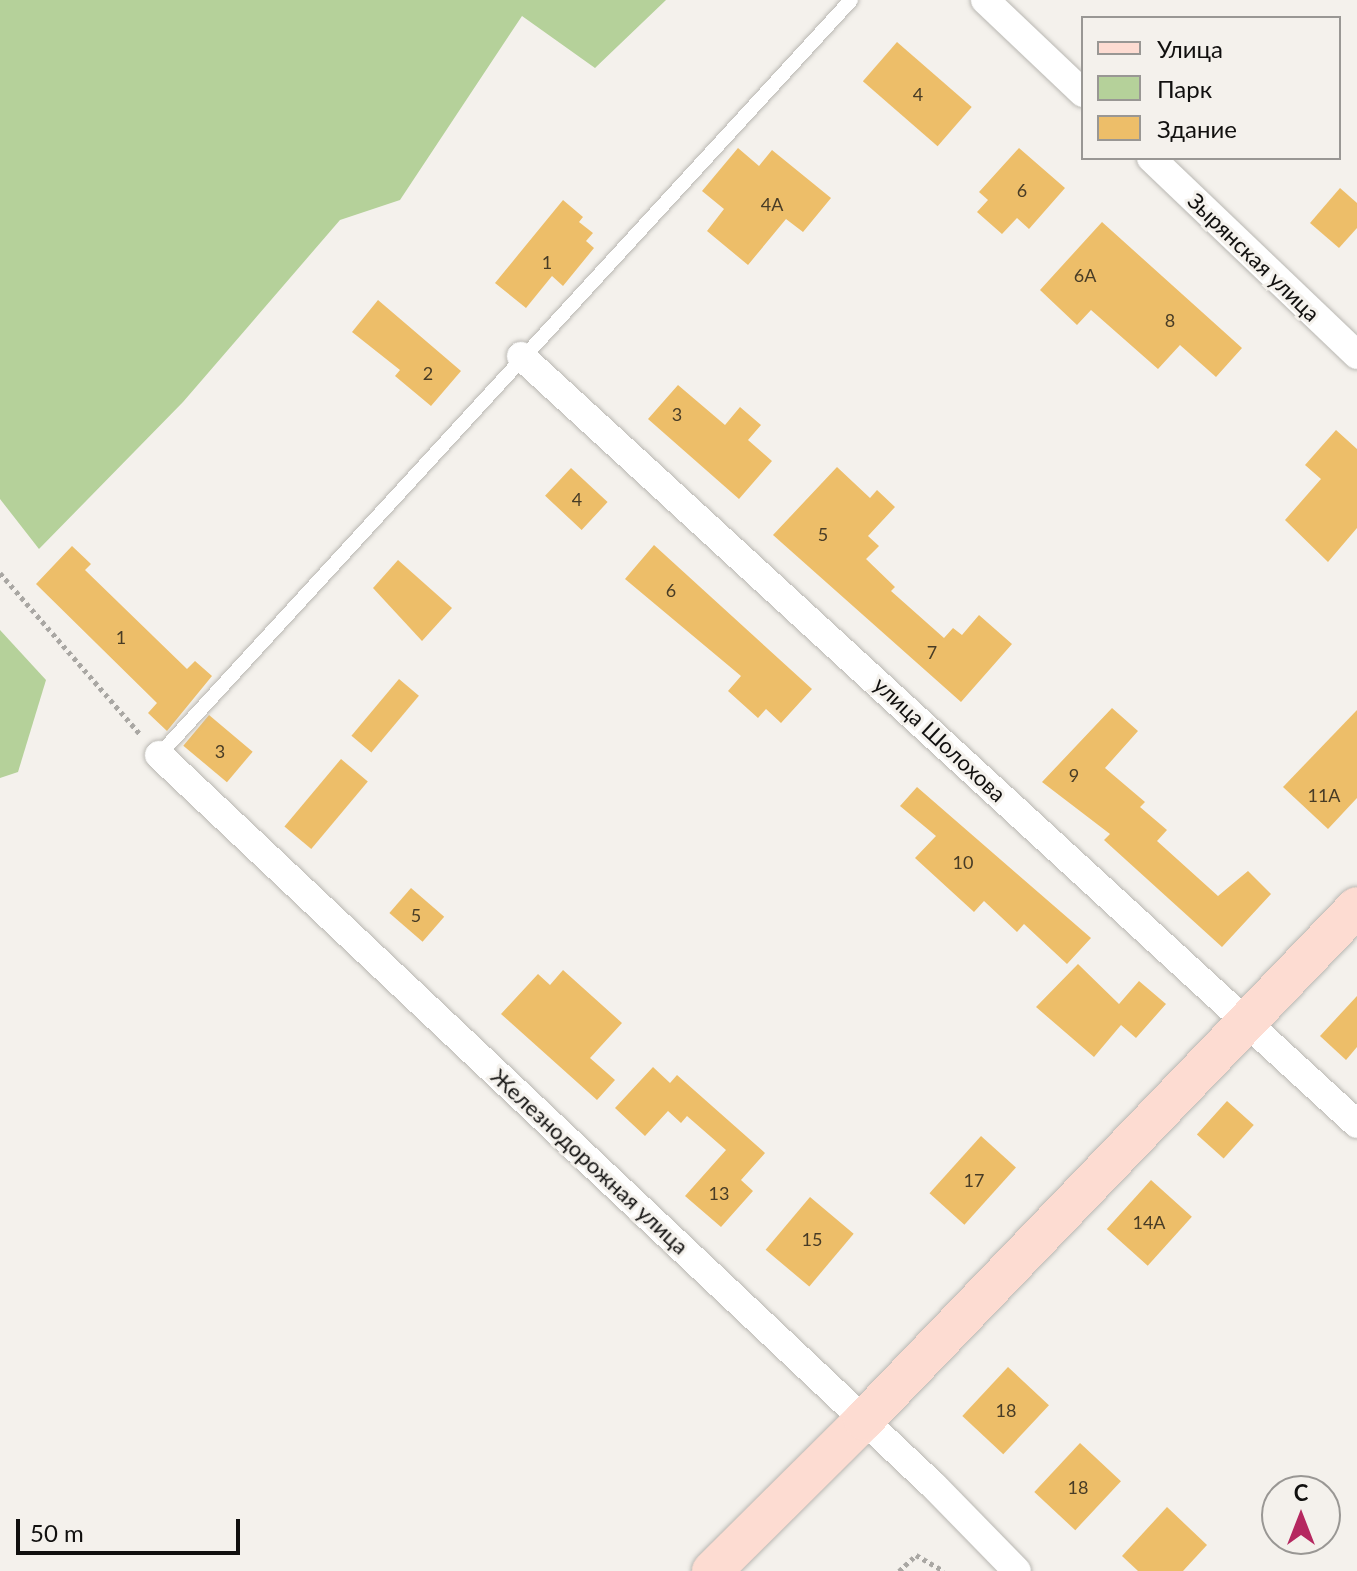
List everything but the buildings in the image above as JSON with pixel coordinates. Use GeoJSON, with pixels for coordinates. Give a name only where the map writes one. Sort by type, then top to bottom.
{"type":"FeatureCollection","features":[{"type":"Feature","properties":{"kind":"main road"},"geometry":{"type":"LineString","coordinates":[[712,1571],[864,1420],[1357,907]]}},
{"type":"Feature","properties":{"kind":"street"},"geometry":{"type":"LineString","coordinates":[[985,0],[1081,91]]}},
{"type":"Feature","properties":{"kind":"street","name":"Зырянская улица"},"geometry":{"type":"LineString","coordinates":[[1153,160],[1357,355]]}},
{"type":"Feature","properties":{"kind":"street","name":"улица Шолохова"},"geometry":{"type":"LineString","coordinates":[[521,356],[1357,1124]]}},
{"type":"Feature","properties":{"kind":"street","name":"Железнодорожная улица"},"geometry":{"type":"LineString","coordinates":[[159,755],[864,1420],[1017,1571]]}},
{"type":"Feature","properties":{"kind":"lane"},"geometry":{"type":"LineString","coordinates":[[159,755],[521,356],[851,0]]}},
{"type":"Feature","properties":{"kind":"path"},"geometry":{"type":"LineString","coordinates":[[0,573],[159,755]]}},
{"type":"Feature","properties":{"kind":"path"},"geometry":{"type":"LineString","coordinates":[[899,1571],[916,1555],[944,1571]]}},
{"type":"Feature","properties":{"kind":"green space"},"geometry":{"type":"Polygon","coordinates":[[[0,0],[666,0],[595,68],[522,16],[400,200],[340,220],[183,402],[39,549],[0,499],[0,0]]]}},
{"type":"Feature","properties":{"kind":"green space"},"geometry":{"type":"Polygon","coordinates":[[[0,630],[46,680],[18,772],[0,778],[0,630]]]}}]}
